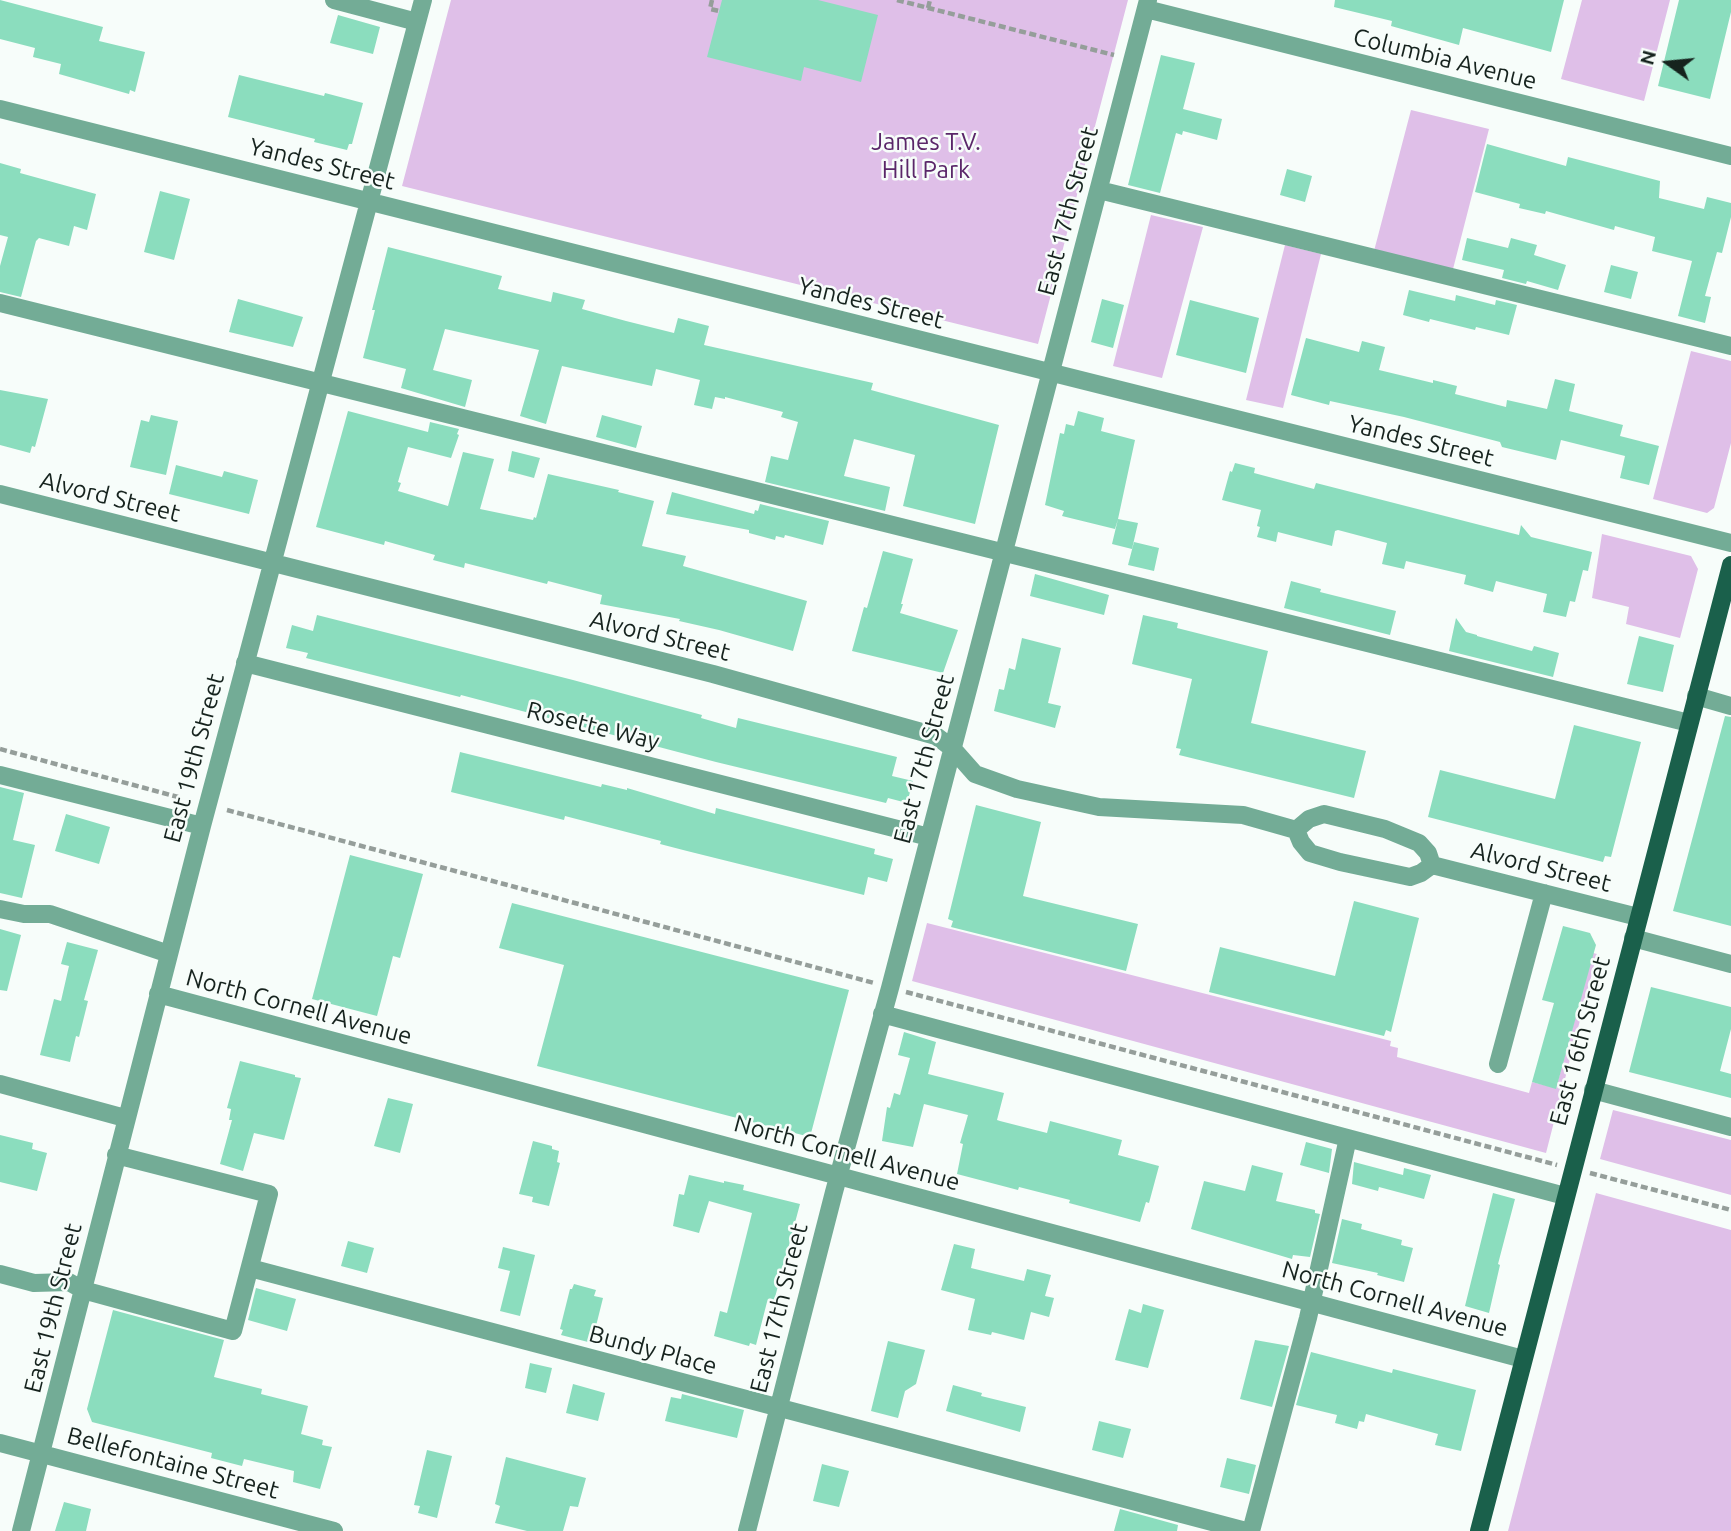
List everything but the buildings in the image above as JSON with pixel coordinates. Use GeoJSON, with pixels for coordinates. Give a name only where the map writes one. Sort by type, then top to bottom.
{"type":"FeatureCollection","features":[{"type":"Feature","properties":{"kind":"main road","name":"East 16th Street"},"geometry":{"type":"LineString","coordinates":[[1479,1531],[1731,565]]}},
{"type":"Feature","properties":{"kind":"street"},"geometry":{"type":"LineString","coordinates":[[334,0],[417,22]]}},
{"type":"Feature","properties":{"kind":"street","name":"East 19th Street"},"geometry":{"type":"LineString","coordinates":[[21,1531],[125,1118],[423,0]]}},
{"type":"Feature","properties":{"kind":"street","name":"Columbia Avenue"},"geometry":{"type":"LineString","coordinates":[[1147,4],[1731,156]]}},
{"type":"Feature","properties":{"kind":"street","name":"East 17th Street"},"geometry":{"type":"LineString","coordinates":[[747,1531],[1147,4]]}},
{"type":"Feature","properties":{"kind":"street","name":"Yandes Street"},"geometry":{"type":"LineString","coordinates":[[0,109],[1731,543]]}},
{"type":"Feature","properties":{"kind":"street"},"geometry":{"type":"LineString","coordinates":[[1099,190],[1731,346]]}},
{"type":"Feature","properties":{"kind":"street"},"geometry":{"type":"LineString","coordinates":[[0,303],[1689,723]]}},
{"type":"Feature","properties":{"kind":"street","name":"Alvord Street"},"geometry":{"type":"LineString","coordinates":[[0,494],[713,674],[936,736],[952,748],[975,774],[1017,789],[1099,807],[1243,815],[1296,830]]}},
{"type":"Feature","properties":{"kind":"street","name":"Rosette Way"},"geometry":{"type":"LineString","coordinates":[[245,663],[929,836]]}},
{"type":"Feature","properties":{"kind":"street"},"geometry":{"type":"LineString","coordinates":[[1696,696],[1731,706]]}},
{"type":"Feature","properties":{"kind":"street"},"geometry":{"type":"LineString","coordinates":[[0,775],[202,826]]}},
{"type":"Feature","properties":{"kind":"street","name":"Alvord Street"},"geometry":{"type":"LineString","coordinates":[[1296,830],[1308,819],[1324,814],[1385,829],[1419,844],[1428,853],[1432,864]]}},
{"type":"Feature","properties":{"kind":"street","name":"Alvord Street"},"geometry":{"type":"LineString","coordinates":[[1296,830],[1310,853],[1340,862],[1410,877],[1421,873],[1432,864]]}},
{"type":"Feature","properties":{"kind":"street","name":"Alvord Street"},"geometry":{"type":"LineString","coordinates":[[1432,864],[1638,917]]}},
{"type":"Feature","properties":{"kind":"street"},"geometry":{"type":"LineString","coordinates":[[1498,1064],[1544,893]]}},
{"type":"Feature","properties":{"kind":"street"},"geometry":{"type":"LineString","coordinates":[[0,909],[24,914],[50,914],[169,954]]}},
{"type":"Feature","properties":{"kind":"street"},"geometry":{"type":"LineString","coordinates":[[1633,938],[1731,964]]}},
{"type":"Feature","properties":{"kind":"street","name":"North Cornell Avenue"},"geometry":{"type":"LineString","coordinates":[[158,994],[1523,1359]]}},
{"type":"Feature","properties":{"kind":"street"},"geometry":{"type":"LineString","coordinates":[[882,1014],[1565,1196]]}},
{"type":"Feature","properties":{"kind":"street"},"geometry":{"type":"LineString","coordinates":[[0,1084],[125,1118]]}},
{"type":"Feature","properties":{"kind":"street"},"geometry":{"type":"LineString","coordinates":[[1592,1090],[1731,1127]]}},
{"type":"Feature","properties":{"kind":"street"},"geometry":{"type":"LineString","coordinates":[[1248,1531],[1311,1303],[1348,1138]]}},
{"type":"Feature","properties":{"kind":"street"},"geometry":{"type":"LineString","coordinates":[[0,1274],[34,1283],[69,1282],[83,1290],[233,1331],[269,1194],[116,1155]]}},
{"type":"Feature","properties":{"kind":"street","name":"Bundy Place"},"geometry":{"type":"LineString","coordinates":[[250,1268],[1248,1531]]}},
{"type":"Feature","properties":{"kind":"street","name":"Bellefontaine Street"},"geometry":{"type":"LineString","coordinates":[[0,1443],[334,1531]]}},
{"type":"Feature","properties":{"kind":"path"},"geometry":{"type":"LineString","coordinates":[[712,0],[710,9],[719,11]]}},
{"type":"Feature","properties":{"kind":"path"},"geometry":{"type":"LineString","coordinates":[[897,0],[1118,56]]}},
{"type":"Feature","properties":{"kind":"path"},"geometry":{"type":"LineString","coordinates":[[928,8],[930,0]]}},
{"type":"Feature","properties":{"kind":"path"},"geometry":{"type":"LineString","coordinates":[[0,750],[190,800]]}},
{"type":"Feature","properties":{"kind":"path"},"geometry":{"type":"LineString","coordinates":[[225,809],[867,982]]}},
{"type":"Feature","properties":{"kind":"path"},"geometry":{"type":"LineString","coordinates":[[905,992],[1547,1162]]}},
{"type":"Feature","properties":{"kind":"path"},"geometry":{"type":"LineString","coordinates":[[1595,1174],[1731,1210]]}},
{"type":"Feature","properties":{"kind":"green space","name":"James T.V. Hill Park"},"geometry":{"type":"Polygon","coordinates":[[[451,0],[1128,0],[1038,344],[402,186],[451,0]]]}},
{"type":"Feature","properties":{"kind":"green space"},"geometry":{"type":"Polygon","coordinates":[[[1582,0],[1670,0],[1644,101],[1561,79],[1582,0]]]}},
{"type":"Feature","properties":{"kind":"green space"},"geometry":{"type":"Polygon","coordinates":[[[1411,110],[1489,129],[1453,269],[1374,251],[1411,110]]]}},
{"type":"Feature","properties":{"kind":"green space"},"geometry":{"type":"Polygon","coordinates":[[[1151,215],[1203,227],[1162,378],[1113,366],[1151,215]]]}},
{"type":"Feature","properties":{"kind":"green space"},"geometry":{"type":"Polygon","coordinates":[[[1285,245],[1321,254],[1283,408],[1246,400],[1285,245]]]}},
{"type":"Feature","properties":{"kind":"green space"},"geometry":{"type":"Polygon","coordinates":[[[1691,351],[1731,361],[1731,443],[1714,508],[1707,513],[1653,499],[1691,351]]]}},
{"type":"Feature","properties":{"kind":"green space"},"geometry":{"type":"Polygon","coordinates":[[[1602,534],[1691,556],[1698,569],[1680,638],[1626,624],[1629,607],[1592,598],[1602,534]]]}},
{"type":"Feature","properties":{"kind":"green space"},"geometry":{"type":"Polygon","coordinates":[[[927,923],[1391,1041],[1390,1046],[1398,1048],[1397,1057],[1529,1093],[1532,1082],[1556,1088],[1593,953],[1597,954],[1546,1153],[912,981],[927,923]]]}},
{"type":"Feature","properties":{"kind":"green space"},"geometry":{"type":"Polygon","coordinates":[[[1613,1110],[1731,1140],[1731,1195],[1600,1159],[1613,1110]]]}},
{"type":"Feature","properties":{"kind":"green space"},"geometry":{"type":"Polygon","coordinates":[[[1596,1193],[1731,1230],[1731,1531],[1508,1531],[1596,1193]]]}}]}
